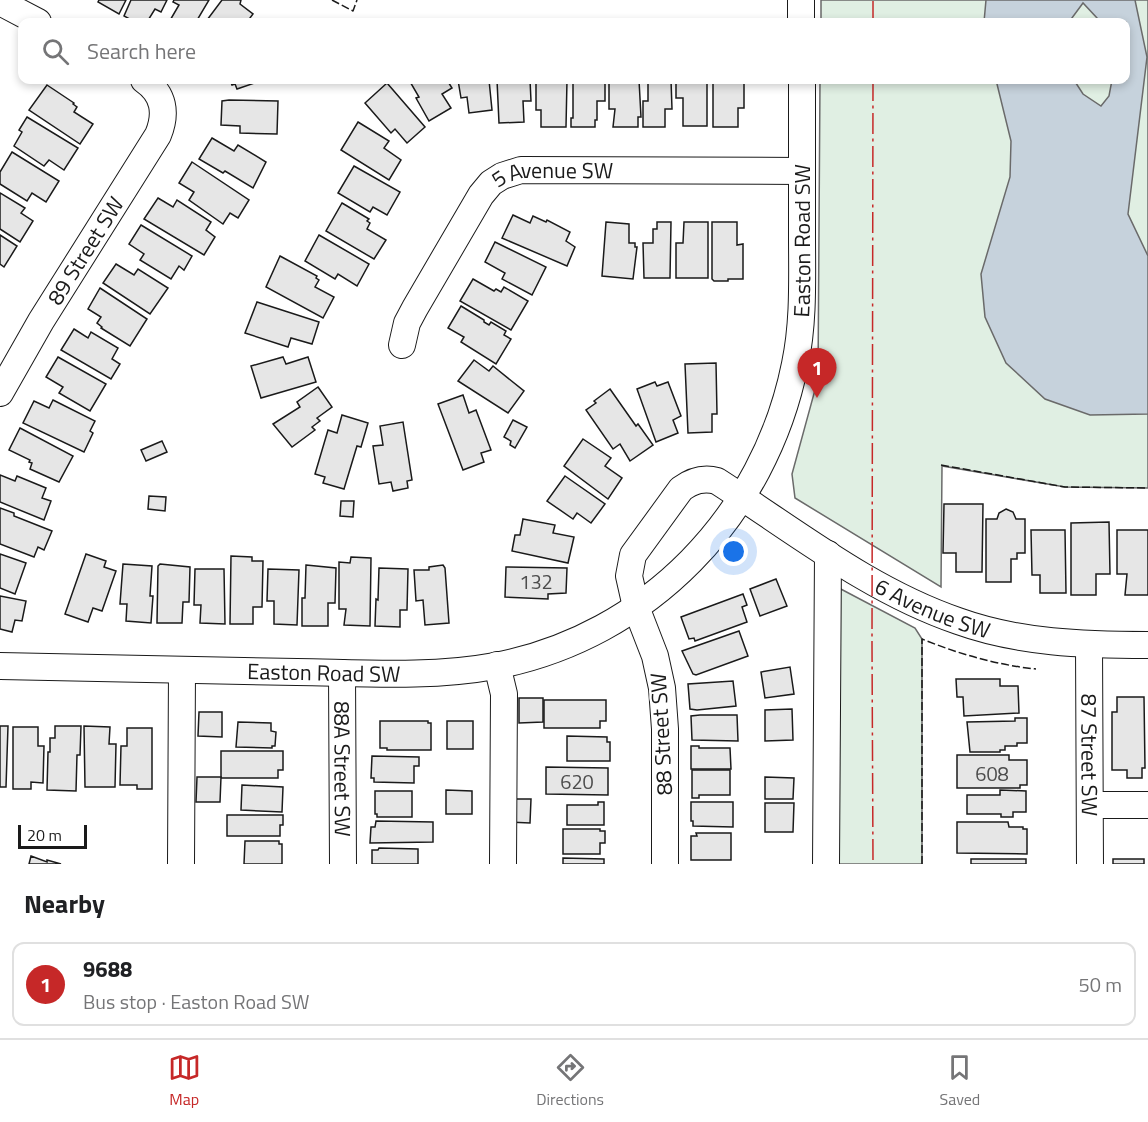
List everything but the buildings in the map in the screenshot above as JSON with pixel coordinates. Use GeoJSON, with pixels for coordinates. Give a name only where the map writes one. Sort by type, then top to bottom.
{"type":"FeatureCollection","features":[{"type":"Feature","properties":{"kind":"street"},"geometry":{"type":"LineString","coordinates":[[801,0],[801,18]]}},
{"type":"Feature","properties":{"kind":"street"},"geometry":{"type":"LineString","coordinates":[[0,2],[30,18]]}},
{"type":"Feature","properties":{"kind":"street","name":"89 Street SW"},"geometry":{"type":"LineString","coordinates":[[0,393],[40,321],[158,135],[163,123],[163,106],[159,94],[148,84]]}},
{"type":"Feature","properties":{"kind":"street","name":"Easton Road SW"},"geometry":{"type":"LineString","coordinates":[[0,666],[342,673],[459,671],[497,665],[539,654],[577,639],[636,607],[695,558],[743,498],[765,458],[786,402],[798,349],[802,313],[802,84]]}},
{"type":"Feature","properties":{"kind":"street","name":"5 Avenue SW"},"geometry":{"type":"LineString","coordinates":[[402,345],[415,308],[473,207],[491,183],[502,176],[521,170],[802,171]]}},
{"type":"Feature","properties":{"kind":"street"},"geometry":{"type":"LineString","coordinates":[[636,607],[629,576],[633,555],[681,489],[692,481],[711,479],[743,498]]}},
{"type":"Feature","properties":{"kind":"street","name":"6 Avenue SW"},"geometry":{"type":"LineString","coordinates":[[743,498],[828,554],[907,600],[960,622],[1009,635],[1089,645],[1148,645]]}},
{"type":"Feature","properties":{"kind":"street"},"geometry":{"type":"LineString","coordinates":[[826,864],[828,554]]}},
{"type":"Feature","properties":{"kind":"street","name":"88 Street SW"},"geometry":{"type":"LineString","coordinates":[[636,607],[655,656],[662,688],[665,729],[665,864]]}},
{"type":"Feature","properties":{"kind":"street","name":"87 Street SW"},"geometry":{"type":"LineString","coordinates":[[1089,645],[1090,864]]}},
{"type":"Feature","properties":{"kind":"street"},"geometry":{"type":"LineString","coordinates":[[497,665],[504,694],[503,864]]}},
{"type":"Feature","properties":{"kind":"street"},"geometry":{"type":"LineString","coordinates":[[181,864],[182,670]]}},
{"type":"Feature","properties":{"kind":"street","name":"88A Street SW"},"geometry":{"type":"LineString","coordinates":[[342,673],[343,864]]}},
{"type":"Feature","properties":{"kind":"street"},"geometry":{"type":"LineString","coordinates":[[1090,805],[1148,805]]}},
{"type":"Feature","properties":{"kind":"green space"},"geometry":{"type":"Polygon","coordinates":[[[821,0],[1148,0],[1148,488],[1065,487],[942,466],[941,587],[795,498],[792,474],[818,379],[820,84],[1130,84],[1130,18],[821,18],[821,0]]]}},
{"type":"Feature","properties":{"kind":"green space"},"geometry":{"type":"Polygon","coordinates":[[[837,587],[915,628],[922,639],[922,864],[837,864],[837,587]]]}},
{"type":"Feature","properties":{"kind":"shaded area"},"geometry":{"type":"Polygon","coordinates":[[[986,0],[1135,0],[1147,57],[1128,214],[1148,256],[1148,414],[1090,415],[1045,399],[1006,363],[985,317],[981,274],[1010,177],[1011,141],[997,84],[1077,84],[1083,94],[1101,106],[1109,96],[1111,84],[1130,84],[1130,18],[1097,18],[1083,3],[1072,18],[984,18],[986,0]]]}},
{"type":"Feature","properties":{"kind":"fence"},"geometry":{"type":"LineString","coordinates":[[332,0],[353,11],[357,0]]}},
{"type":"Feature","properties":{"kind":"fence"},"geometry":{"type":"LineString","coordinates":[[941,465],[1065,487],[1148,488]]}},
{"type":"Feature","properties":{"kind":"fence"},"geometry":{"type":"LineString","coordinates":[[922,864],[922,639],[978,658],[1036,669]]}},
{"type":"Feature","properties":{"kind":"power"},"geometry":{"type":"LineString","coordinates":[[873,0],[873,18]]}},
{"type":"Feature","properties":{"kind":"power"},"geometry":{"type":"LineString","coordinates":[[873,84],[873,864]]}},
{"type":"Feature","properties":{"kind":"place","name":"9688"},"geometry":{"type":"Point","coordinates":[817,398]}}]}
